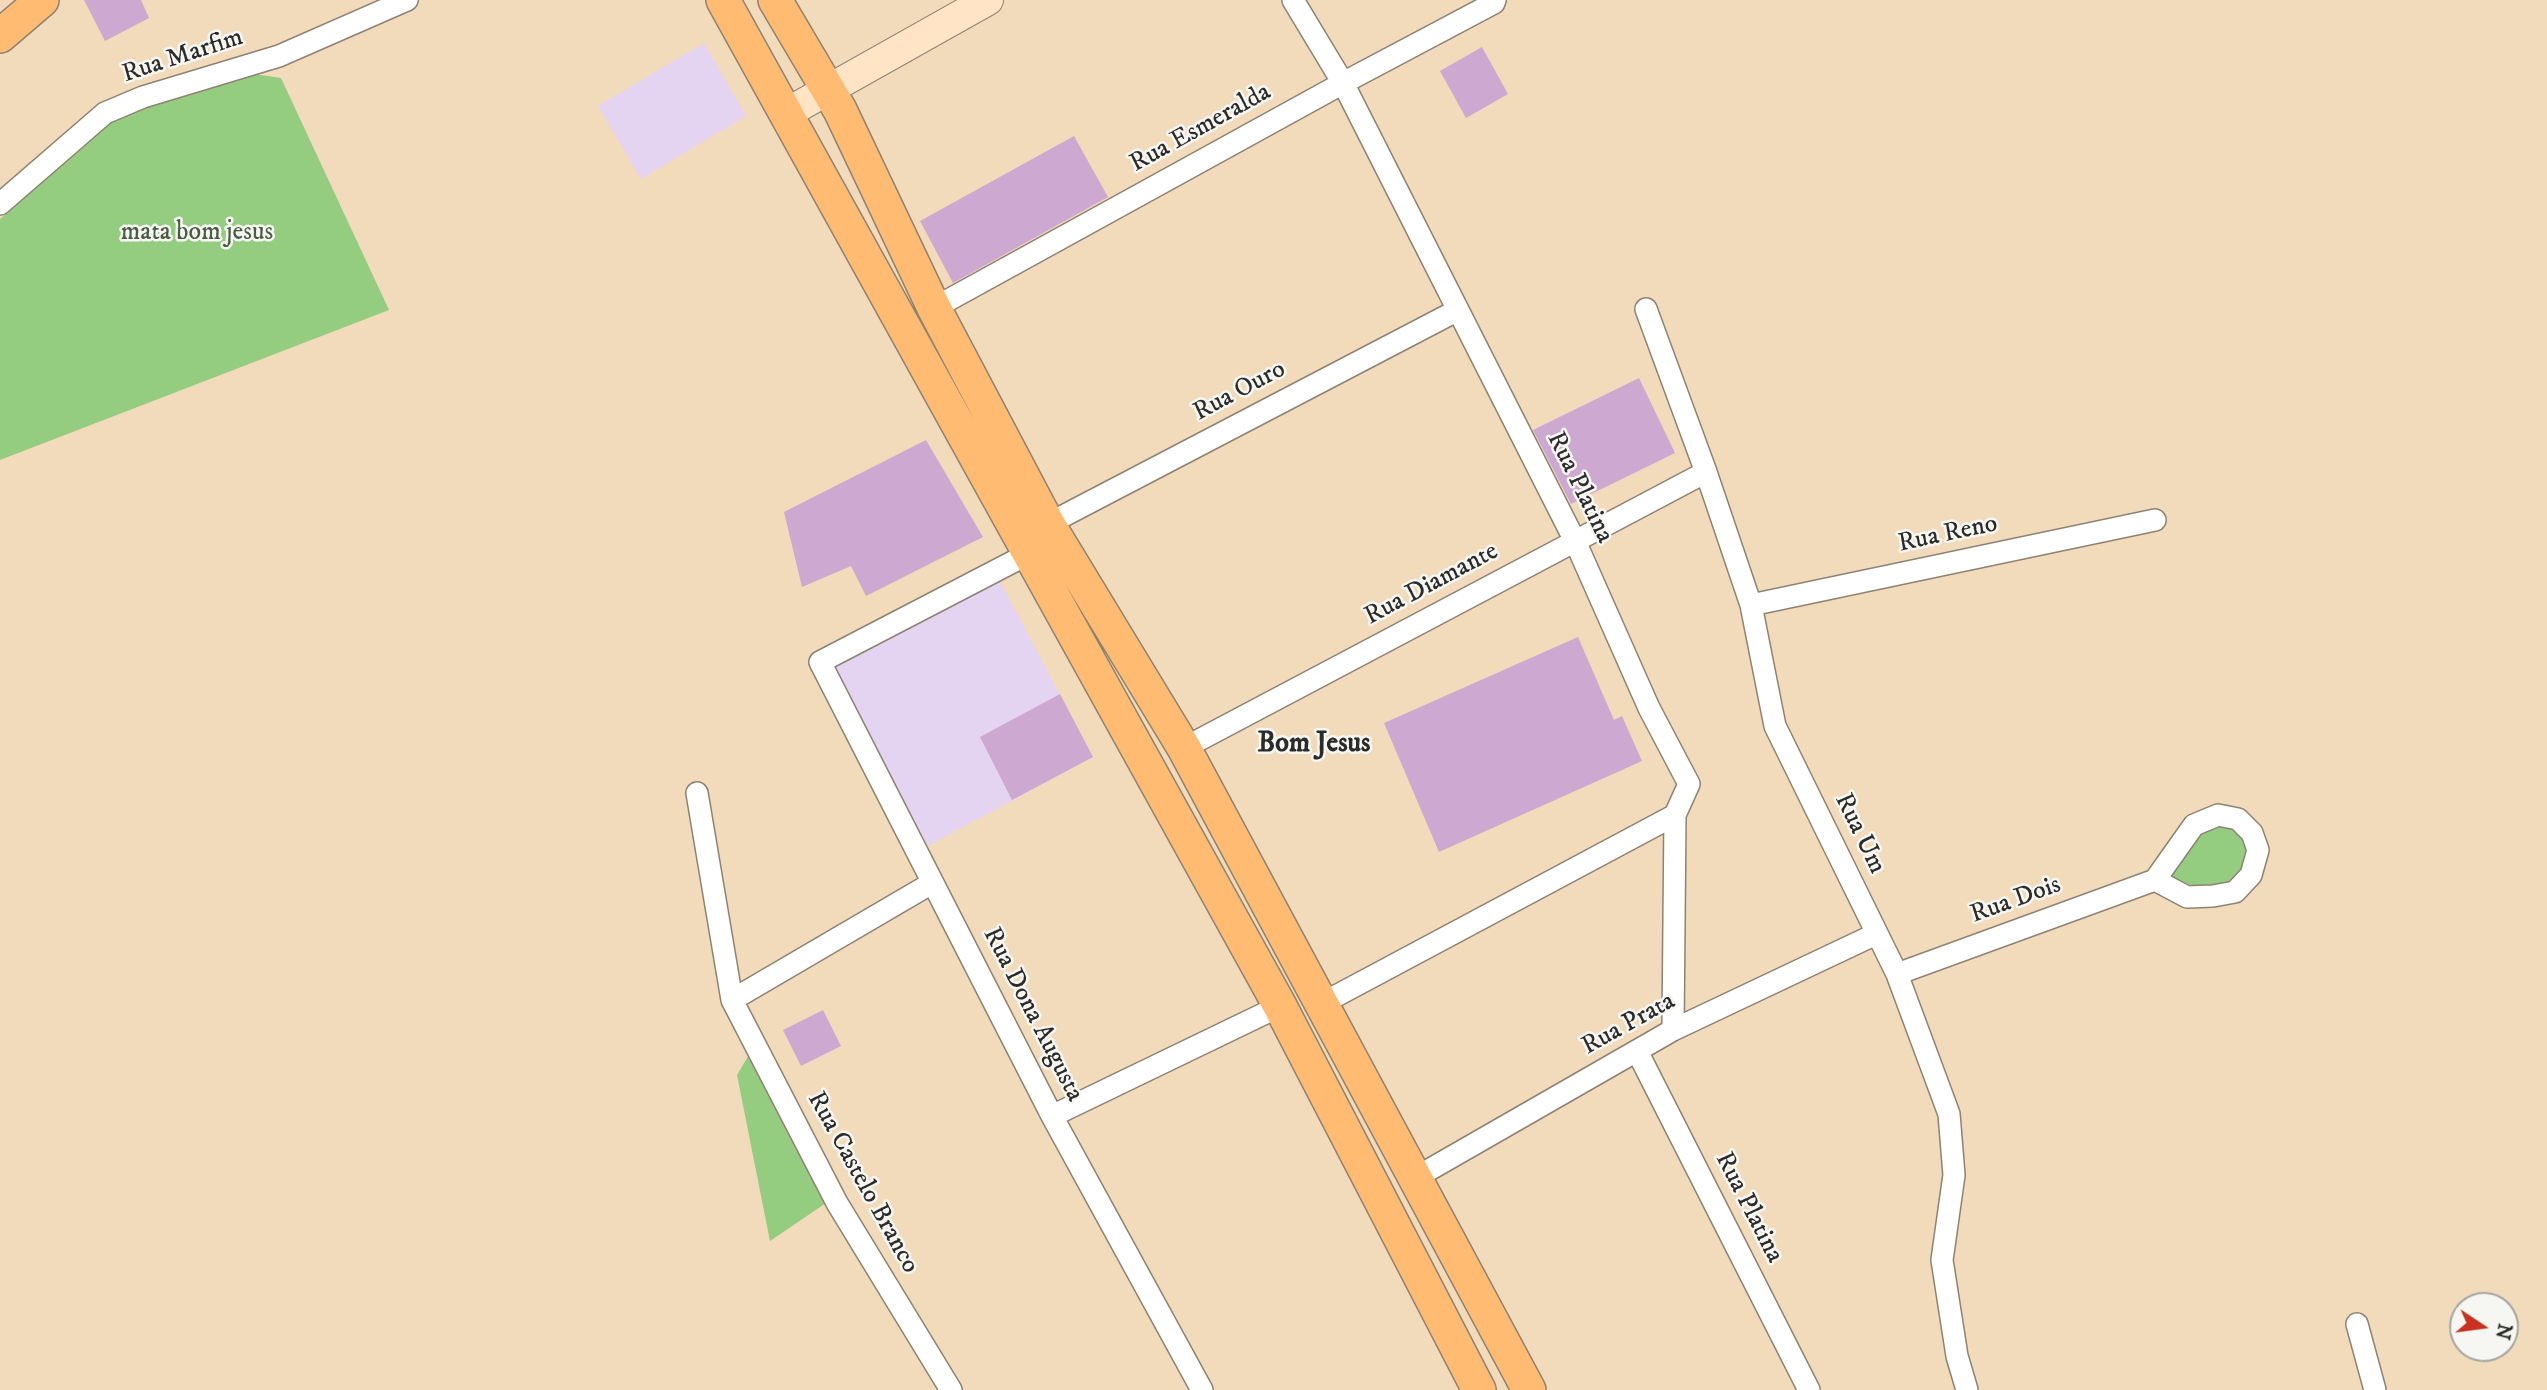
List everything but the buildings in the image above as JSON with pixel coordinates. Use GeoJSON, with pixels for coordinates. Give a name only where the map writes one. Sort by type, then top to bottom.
{"type":"FeatureCollection","features":[{"type":"Feature","properties":{"kind":"main road"},"geometry":{"type":"LineString","coordinates":[[0,36],[42,0]]}},
{"type":"Feature","properties":{"kind":"main road"},"geometry":{"type":"LineString","coordinates":[[723,0],[1280,1006],[1479,1390]]}},
{"type":"Feature","properties":{"kind":"main road"},"geometry":{"type":"LineString","coordinates":[[775,0],[840,110],[934,308],[1048,524],[1184,748],[1529,1390]]}},
{"type":"Feature","properties":{"kind":"main road"},"geometry":{"type":"LineString","coordinates":[[785,114],[989,0]]}},
{"type":"Feature","properties":{"kind":"street","name":"Rua Marfim"},"geometry":{"type":"LineString","coordinates":[[0,204],[105,113],[143,97],[279,56],[407,0]]}},
{"type":"Feature","properties":{"kind":"street","name":"Rua Platina"},"geometry":{"type":"LineString","coordinates":[[1293,0],[1343,83],[1576,541],[1649,708],[1689,784],[1675,815],[1674,1030]]}},
{"type":"Feature","properties":{"kind":"street","name":"Rua Esmeralda"},"geometry":{"type":"LineString","coordinates":[[934,308],[1494,3],[1495,0]]}},
{"type":"Feature","properties":{"kind":"street","name":"Rua Um"},"geometry":{"type":"LineString","coordinates":[[1646,309],[1751,605],[1775,726],[1897,974],[1949,1114],[1954,1175],[1942,1260],[1957,1356],[1967,1390]]}},
{"type":"Feature","properties":{"kind":"street","name":"Rua Ouro"},"geometry":{"type":"LineString","coordinates":[[1048,524],[1458,310]]}},
{"type":"Feature","properties":{"kind":"street","name":"Rua Diamante"},"geometry":{"type":"LineString","coordinates":[[1184,748],[1706,472]]}},
{"type":"Feature","properties":{"kind":"street","name":"Rua Reno"},"geometry":{"type":"LineString","coordinates":[[1751,605],[2155,520]]}},
{"type":"Feature","properties":{"kind":"street","name":"Rua Dona Augusta"},"geometry":{"type":"LineString","coordinates":[[1028,554],[820,662],[1052,1116],[1202,1390]]}},
{"type":"Feature","properties":{"kind":"street","name":"Rua Castelo Branco"},"geometry":{"type":"LineString","coordinates":[[697,793],[732,1000],[837,1203],[951,1390]]}},
{"type":"Feature","properties":{"kind":"street"},"geometry":{"type":"LineString","coordinates":[[1321,1004],[1675,815]]}},
{"type":"Feature","properties":{"kind":"street"},"geometry":{"type":"LineString","coordinates":[[2218,815],[2238,819],[2252,833],[2258,850],[2251,875],[2235,892],[2187,897],[2155,880],[2194,825],[2218,815]]}},
{"type":"Feature","properties":{"kind":"street","name":"Rua Dois"},"geometry":{"type":"LineString","coordinates":[[1897,974],[2155,880]]}},
{"type":"Feature","properties":{"kind":"street"},"geometry":{"type":"LineString","coordinates":[[732,1000],[932,883]]}},
{"type":"Feature","properties":{"kind":"street","name":"Rua Prata"},"geometry":{"type":"LineString","coordinates":[[1415,1178],[1674,1030],[1876,934]]}},
{"type":"Feature","properties":{"kind":"street"},"geometry":{"type":"LineString","coordinates":[[1052,1116],[1280,1006]]}},
{"type":"Feature","properties":{"kind":"street","name":"Rua Platina"},"geometry":{"type":"LineString","coordinates":[[1637,1051],[1809,1390]]}},
{"type":"Feature","properties":{"kind":"street"},"geometry":{"type":"LineString","coordinates":[[2357,1324],[2375,1390]]}},
{"type":"Feature","properties":{"kind":"shaded area"},"geometry":{"type":"Polygon","coordinates":[[[704,43],[746,116],[641,179],[598,106],[704,43]]]}},
{"type":"Feature","properties":{"kind":"shaded area"},"geometry":{"type":"Polygon","coordinates":[[[994,570],[1093,757],[928,846],[829,658],[994,570]]]}},
{"type":"Feature","properties":{"kind":"green space","name":"mata bom jesus"},"geometry":{"type":"Polygon","coordinates":[[[247,73],[281,78],[389,310],[0,460],[0,219],[125,109],[247,73]]]}},
{"type":"Feature","properties":{"kind":"green space"},"geometry":{"type":"Polygon","coordinates":[[[2219,823],[2236,826],[2250,850],[2247,865],[2235,885],[2201,888],[2169,875],[2199,830],[2219,823]]]}},
{"type":"Feature","properties":{"kind":"green space"},"geometry":{"type":"Polygon","coordinates":[[[751,1051],[826,1203],[770,1241],[737,1075],[751,1051]]]}},
{"type":"Feature","properties":{"kind":"district","name":"Bom Jesus"},"geometry":{"type":"Point","coordinates":[1314,745]}}]}
